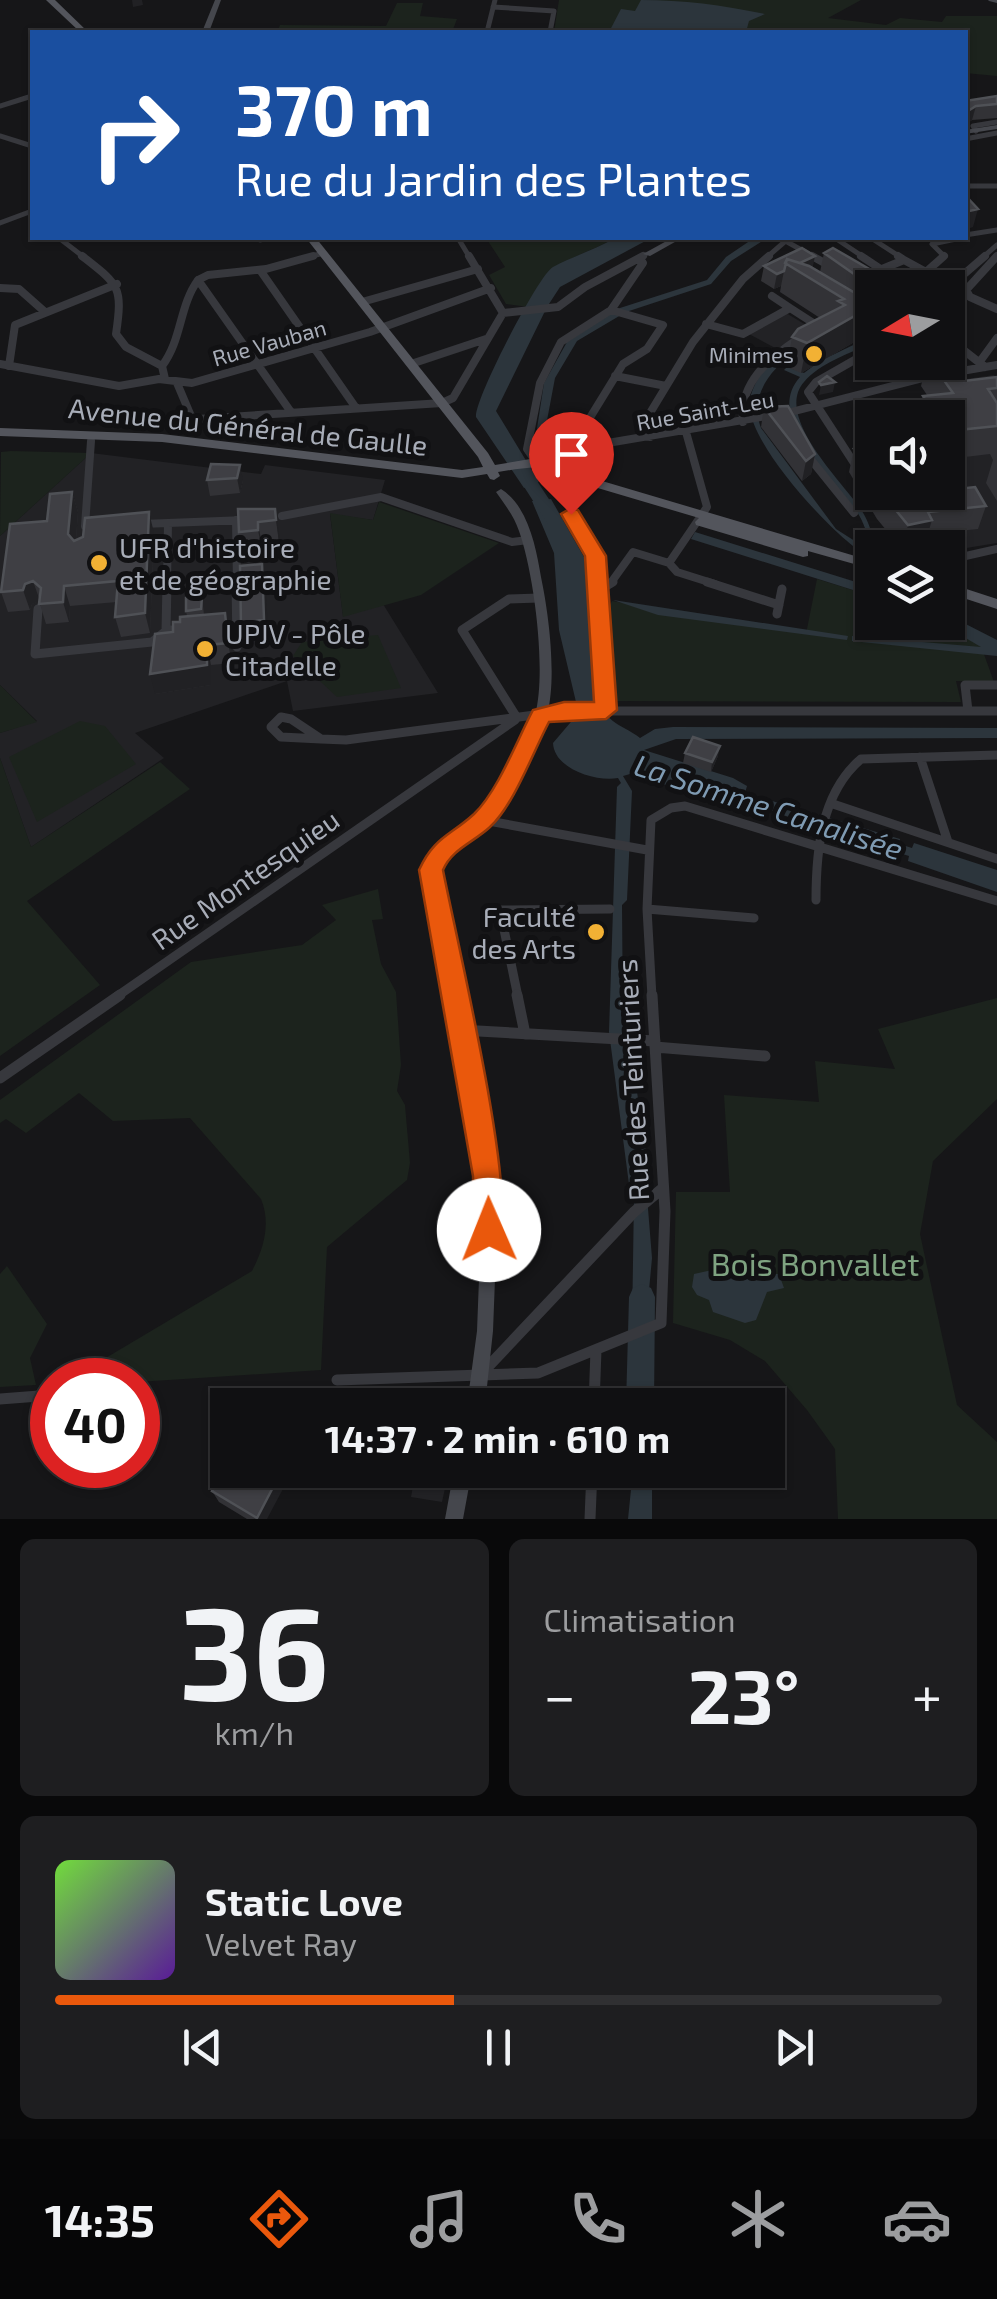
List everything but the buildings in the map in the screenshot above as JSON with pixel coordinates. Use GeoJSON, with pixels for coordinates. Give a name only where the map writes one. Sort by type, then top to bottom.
{"type":"FeatureCollection","features":[{"type":"Feature","properties":{"kind":"main road"},"geometry":{"type":"LineString","coordinates":[[50,0],[82,30]]}},
{"type":"Feature","properties":{"kind":"main road"},"geometry":{"type":"LineString","coordinates":[[315,240],[492,473]]}},
{"type":"Feature","properties":{"kind":"main road","name":"Avenue du Général de Gaulle"},"geometry":{"type":"LineString","coordinates":[[0,432],[162,438],[462,474],[476,479],[530,461]]}},
{"type":"Feature","properties":{"kind":"main road"},"geometry":{"type":"LineString","coordinates":[[530,461],[682,507],[694,525],[855,569]]}},
{"type":"Feature","properties":{"kind":"main road"},"geometry":{"type":"LineString","coordinates":[[694,525],[855,561]]}},
{"type":"Feature","properties":{"kind":"main road"},"geometry":{"type":"LineString","coordinates":[[965,594],[997,604]]}},
{"type":"Feature","properties":{"kind":"main road"},"geometry":{"type":"LineString","coordinates":[[965,602],[997,613]]}},
{"type":"Feature","properties":{"kind":"street"},"geometry":{"type":"LineString","coordinates":[[206,30],[218,0]]}},
{"type":"Feature","properties":{"kind":"street"},"geometry":{"type":"LineString","coordinates":[[487,30],[494,3],[554,10],[550,30]]}},
{"type":"Feature","properties":{"kind":"street"},"geometry":{"type":"LineString","coordinates":[[0,106],[30,97]]}},
{"type":"Feature","properties":{"kind":"street"},"geometry":{"type":"LineString","coordinates":[[968,134],[997,127]]}},
{"type":"Feature","properties":{"kind":"street"},"geometry":{"type":"LineString","coordinates":[[968,135],[997,127]]}},
{"type":"Feature","properties":{"kind":"street"},"geometry":{"type":"LineString","coordinates":[[0,136],[30,145]]}},
{"type":"Feature","properties":{"kind":"street"},"geometry":{"type":"LineString","coordinates":[[968,186],[997,186]]}},
{"type":"Feature","properties":{"kind":"street"},"geometry":{"type":"LineString","coordinates":[[0,223],[30,214]]}},
{"type":"Feature","properties":{"kind":"street"},"geometry":{"type":"LineString","coordinates":[[968,235],[997,230]]}},
{"type":"Feature","properties":{"kind":"street"},"geometry":{"type":"LineString","coordinates":[[62,240],[116,284],[121,300],[116,334],[126,347],[162,366],[165,379],[119,386],[4,365],[13,328],[116,284]]}},
{"type":"Feature","properties":{"kind":"street"},"geometry":{"type":"LineString","coordinates":[[459,240],[504,313]]}},
{"type":"Feature","properties":{"kind":"street"},"geometry":{"type":"LineString","coordinates":[[177,383],[195,418],[442,403],[453,398],[504,313],[551,309],[674,240]]}},
{"type":"Feature","properties":{"kind":"street"},"geometry":{"type":"LineString","coordinates":[[656,436],[650,413],[666,386],[743,278],[783,240]]}},
{"type":"Feature","properties":{"kind":"street"},"geometry":{"type":"LineString","coordinates":[[788,240],[842,274]]}},
{"type":"Feature","properties":{"kind":"street"},"geometry":{"type":"LineString","coordinates":[[838,240],[882,269],[904,260]]}},
{"type":"Feature","properties":{"kind":"street"},"geometry":{"type":"LineString","coordinates":[[874,240],[926,272],[944,256],[925,240]]}},
{"type":"Feature","properties":{"kind":"street"},"geometry":{"type":"LineString","coordinates":[[932,244],[948,240]]}},
{"type":"Feature","properties":{"kind":"street"},"geometry":{"type":"LineString","coordinates":[[965,273],[997,245]]}},
{"type":"Feature","properties":{"kind":"street"},"geometry":{"type":"LineString","coordinates":[[162,366],[172,355],[190,290],[198,280],[208,275],[260,270],[324,253]]}},
{"type":"Feature","properties":{"kind":"street"},"geometry":{"type":"LineString","coordinates":[[564,454],[530,461],[540,382],[561,342],[611,310],[643,263],[643,256]]}},
{"type":"Feature","properties":{"kind":"street"},"geometry":{"type":"LineString","coordinates":[[997,256],[980,270],[968,293],[997,310]]}},
{"type":"Feature","properties":{"kind":"street"},"geometry":{"type":"LineString","coordinates":[[362,302],[478,269]]}},
{"type":"Feature","properties":{"kind":"street"},"geometry":{"type":"LineString","coordinates":[[260,270],[356,408]]}},
{"type":"Feature","properties":{"kind":"street"},"geometry":{"type":"LineString","coordinates":[[198,280],[290,412]]}},
{"type":"Feature","properties":{"kind":"street"},"geometry":{"type":"LineString","coordinates":[[0,288],[19,289],[44,312]]}},
{"type":"Feature","properties":{"kind":"street","name":"Rue Vauban"},"geometry":{"type":"LineString","coordinates":[[165,379],[192,382],[259,364],[383,328],[491,288]]}},
{"type":"Feature","properties":{"kind":"street"},"geometry":{"type":"LineString","coordinates":[[751,420],[740,408],[746,392],[781,350],[819,327],[772,296]]}},
{"type":"Feature","properties":{"kind":"street"},"geometry":{"type":"LineString","coordinates":[[708,325],[746,333],[790,308]]}},
{"type":"Feature","properties":{"kind":"street"},"geometry":{"type":"LineString","coordinates":[[583,429],[623,364],[647,349],[664,325],[611,310]]}},
{"type":"Feature","properties":{"kind":"street"},"geometry":{"type":"LineString","coordinates":[[965,351],[983,364],[997,338]]}},
{"type":"Feature","properties":{"kind":"street"},"geometry":{"type":"LineString","coordinates":[[412,364],[486,339]]}},
{"type":"Feature","properties":{"kind":"street"},"geometry":{"type":"LineString","coordinates":[[855,360],[810,386],[808,392],[855,464]]}},
{"type":"Feature","properties":{"kind":"street","name":"Rue Saint-Leu"},"geometry":{"type":"LineString","coordinates":[[530,461],[590,446],[791,414],[892,384],[983,364],[997,366]]}},
{"type":"Feature","properties":{"kind":"street"},"geometry":{"type":"LineString","coordinates":[[616,376],[666,386]]}},
{"type":"Feature","properties":{"kind":"street"},"geometry":{"type":"LineString","coordinates":[[578,420],[590,446]]}},
{"type":"Feature","properties":{"kind":"street"},"geometry":{"type":"LineString","coordinates":[[669,563],[706,507],[686,432]]}},
{"type":"Feature","properties":{"kind":"street"},"geometry":{"type":"LineString","coordinates":[[83,541],[91,441]]}},
{"type":"Feature","properties":{"kind":"street"},"geometry":{"type":"LineString","coordinates":[[806,454],[854,513]]}},
{"type":"Feature","properties":{"kind":"street"},"geometry":{"type":"LineString","coordinates":[[479,1388],[490,1201],[431,870],[439,852],[483,820],[541,716],[539,598],[526,536],[502,503],[492,473]]}},
{"type":"Feature","properties":{"kind":"street"},"geometry":{"type":"LineString","coordinates":[[282,516],[381,497],[512,542],[526,536]]}},
{"type":"Feature","properties":{"kind":"street"},"geometry":{"type":"LineString","coordinates":[[571,514],[592,544],[606,710]]}},
{"type":"Feature","properties":{"kind":"street"},"geometry":{"type":"LineString","coordinates":[[136,524],[263,519]]}},
{"type":"Feature","properties":{"kind":"street"},"geometry":{"type":"LineString","coordinates":[[236,520],[237,647]]}},
{"type":"Feature","properties":{"kind":"street"},"geometry":{"type":"LineString","coordinates":[[166,631],[168,523]]}},
{"type":"Feature","properties":{"kind":"street"},"geometry":{"type":"LineString","coordinates":[[84,529],[102,528]]}},
{"type":"Feature","properties":{"kind":"street"},"geometry":{"type":"LineString","coordinates":[[965,556],[997,549]]}},
{"type":"Feature","properties":{"kind":"street"},"geometry":{"type":"LineString","coordinates":[[598,591],[612,583],[633,552],[669,563],[678,572],[778,610],[782,589]]}},
{"type":"Feature","properties":{"kind":"street"},"geometry":{"type":"LineString","coordinates":[[518,718],[462,630],[509,599],[539,598]]}},
{"type":"Feature","properties":{"kind":"street"},"geometry":{"type":"LineString","coordinates":[[38,609],[35,654],[152,642],[166,631],[184,629]]}},
{"type":"Feature","properties":{"kind":"street"},"geometry":{"type":"LineString","coordinates":[[201,627],[236,624]]}},
{"type":"Feature","properties":{"kind":"street"},"geometry":{"type":"LineString","coordinates":[[968,711],[965,685],[997,685]]}},
{"type":"Feature","properties":{"kind":"street"},"geometry":{"type":"LineString","coordinates":[[321,739],[290,719],[280,718],[271,727],[281,737],[321,739],[346,740],[572,710],[997,711]]}},
{"type":"Feature","properties":{"kind":"street","name":"Rue Montesquieu"},"geometry":{"type":"LineString","coordinates":[[0,1078],[518,718]]}},
{"type":"Feature","properties":{"kind":"street"},"geometry":{"type":"LineString","coordinates":[[816,900],[819,841],[844,775],[860,759],[997,755]]}},
{"type":"Feature","properties":{"kind":"street"},"geometry":{"type":"LineString","coordinates":[[920,757],[948,842]]}},
{"type":"Feature","properties":{"kind":"street"},"geometry":{"type":"LineString","coordinates":[[832,804],[997,859]]}},
{"type":"Feature","properties":{"kind":"street","name":"Rue des Teinturiers"},"geometry":{"type":"LineString","coordinates":[[632,1336],[661,1323],[663,1316],[647,909],[650,820],[671,808],[685,806],[819,841]]}},
{"type":"Feature","properties":{"kind":"street"},"geometry":{"type":"LineString","coordinates":[[483,820],[647,850]]}},
{"type":"Feature","properties":{"kind":"street"},"geometry":{"type":"LineString","coordinates":[[819,841],[997,901]]}},
{"type":"Feature","properties":{"kind":"street"},"geometry":{"type":"LineString","coordinates":[[525,1034],[500,910],[610,909]]}},
{"type":"Feature","properties":{"kind":"street"},"geometry":{"type":"LineString","coordinates":[[647,909],[754,918]]}},
{"type":"Feature","properties":{"kind":"street"},"geometry":{"type":"LineString","coordinates":[[460,1030],[629,1039],[765,1056]]}},
{"type":"Feature","properties":{"kind":"street"},"geometry":{"type":"LineString","coordinates":[[481,1374],[658,1191]]}},
{"type":"Feature","properties":{"kind":"street"},"geometry":{"type":"LineString","coordinates":[[337,1380],[538,1373],[632,1336]]}},
{"type":"Feature","properties":{"kind":"street"},"geometry":{"type":"LineString","coordinates":[[595,1388],[596,1350]]}},
{"type":"Feature","properties":{"kind":"street"},"geometry":{"type":"LineString","coordinates":[[0,1399],[30,1397]]}},
{"type":"Feature","properties":{"kind":"street"},"geometry":{"type":"LineString","coordinates":[[454,1519],[460,1488]]}},
{"type":"Feature","properties":{"kind":"street"},"geometry":{"type":"LineString","coordinates":[[590,1519],[591,1488]]}},
{"type":"Feature","properties":{"kind":"shaded area"},"geometry":{"type":"Polygon","coordinates":[[[786,313],[811,328],[777,349],[749,334],[786,313]]]}},
{"type":"Feature","properties":{"kind":"shaded area"},"geometry":{"type":"Polygon","coordinates":[[[994,375],[997,379],[997,543],[965,548],[965,530],[918,530],[905,510],[965,510],[965,400],[951,400],[939,383],[994,375]]]}},
{"type":"Feature","properties":{"kind":"shaded area","name":"UPJV - Pôle Citadelle"},"geometry":{"type":"Polygon","coordinates":[[[91,453],[261,474],[265,465],[385,480],[373,520],[330,514],[343,616],[383,604],[438,693],[293,711],[287,681],[135,733],[164,758],[31,847],[0,758],[0,733],[37,721],[0,685],[0,536],[91,453]]]}},
{"type":"Feature","properties":{"kind":"shaded area"},"geometry":{"type":"Polygon","coordinates":[[[458,1386],[460,1388],[393,1388],[458,1386]]]}},
{"type":"Feature","properties":{"kind":"shaded area"},"geometry":{"type":"Polygon","coordinates":[[[413,1488],[445,1488],[442,1502],[411,1497],[413,1488]]]}},
{"type":"Feature","properties":{"kind":"green space"},"geometry":{"type":"Polygon","coordinates":[[[559,0],[861,0],[828,18],[886,25],[900,18],[942,22],[946,16],[997,16],[997,76],[968,73],[968,30],[554,30],[559,0]]]}},
{"type":"Feature","properties":{"kind":"green space"},"geometry":{"type":"Polygon","coordinates":[[[397,3],[423,3],[420,16],[457,19],[453,30],[278,30],[280,25],[386,26],[397,3]]]}},
{"type":"Feature","properties":{"kind":"green space"},"geometry":{"type":"Polygon","coordinates":[[[487,240],[612,240],[554,270],[528,307],[506,304],[489,275],[505,267],[487,240]]]}},
{"type":"Feature","properties":{"kind":"green space"},"geometry":{"type":"Polygon","coordinates":[[[11,451],[91,453],[0,536],[1,452],[11,451]]]}},
{"type":"Feature","properties":{"kind":"green space"},"geometry":{"type":"Polygon","coordinates":[[[379,502],[499,543],[421,595],[343,617],[330,513],[373,520],[379,502]]]}},
{"type":"Feature","properties":{"kind":"green space"},"geometry":{"type":"Polygon","coordinates":[[[817,579],[855,591],[855,640],[965,637],[981,646],[994,682],[956,681],[961,702],[616,701],[608,697],[601,621],[612,601],[806,634],[817,579]]]}},
{"type":"Feature","properties":{"kind":"green space"},"geometry":{"type":"Polygon","coordinates":[[[378,635],[401,688],[337,697],[293,656],[302,642],[378,635]]]}},
{"type":"Feature","properties":{"kind":"green space"},"geometry":{"type":"Polygon","coordinates":[[[0,685],[37,722],[0,733],[0,685]]]}},
{"type":"Feature","properties":{"kind":"green space"},"geometry":{"type":"Polygon","coordinates":[[[80,721],[105,726],[136,764],[37,822],[9,757],[80,721]]]}},
{"type":"Feature","properties":{"kind":"green space"},"geometry":{"type":"Polygon","coordinates":[[[0,758],[31,847],[160,762],[190,789],[27,901],[100,985],[0,1056],[0,758]]]}},
{"type":"Feature","properties":{"kind":"green space"},"geometry":{"type":"Polygon","coordinates":[[[378,889],[383,919],[372,920],[381,964],[396,992],[401,1065],[397,1091],[405,1105],[410,1163],[407,1180],[327,1247],[321,1370],[160,1381],[160,1358],[106,1358],[252,1271],[265,1235],[261,1199],[190,1118],[113,1121],[79,1093],[26,1133],[6,1119],[0,1123],[0,1100],[191,962],[302,945],[336,920],[322,905],[378,889]]]}},
{"type":"Feature","properties":{"kind":"green space","name":"Bois Bonvallet"},"geometry":{"type":"Polygon","coordinates":[[[997,998],[997,1099],[933,1161],[920,1234],[957,1405],[997,1442],[997,1519],[838,1519],[835,1449],[807,1410],[765,1361],[730,1340],[673,1323],[676,1192],[730,1192],[724,1095],[819,1102],[815,1061],[895,1069],[878,1029],[997,998]]]}},
{"type":"Feature","properties":{"kind":"green space"},"geometry":{"type":"Polygon","coordinates":[[[7,1266],[47,1324],[30,1358],[30,1385],[0,1387],[0,1274],[7,1266]]]}},
{"type":"Feature","properties":{"kind":"water"},"geometry":{"type":"Polygon","coordinates":[[[641,0],[765,14],[749,21],[747,30],[610,30],[621,9],[635,11],[641,0]]]}},
{"type":"Feature","properties":{"kind":"water"},"geometry":{"type":"Polygon","coordinates":[[[612,240],[647,240],[560,287],[547,307],[496,411],[539,482],[524,488],[476,417],[508,338],[553,267],[612,240]]]}},
{"type":"Feature","properties":{"kind":"water"},"geometry":{"type":"Polygon","coordinates":[[[751,240],[764,240],[731,261],[711,284],[626,312],[577,341],[555,378],[542,447],[534,448],[544,383],[567,342],[620,308],[707,280],[726,257],[751,240]]]}},
{"type":"Feature","properties":{"kind":"water"},"geometry":{"type":"Polygon","coordinates":[[[840,321],[810,340],[768,378],[760,393],[761,428],[836,529],[855,541],[855,547],[838,533],[795,488],[776,463],[751,416],[750,399],[755,384],[774,361],[840,321]]]}},
{"type":"Feature","properties":{"kind":"water"},"geometry":{"type":"Polygon","coordinates":[[[855,344],[855,351],[811,375],[797,396],[804,431],[855,502],[855,510],[806,448],[790,411],[791,394],[800,377],[784,370],[787,367],[804,373],[855,344]]]}},
{"type":"Feature","properties":{"kind":"water"},"geometry":{"type":"Polygon","coordinates":[[[551,499],[584,557],[601,705],[613,721],[640,738],[655,729],[673,727],[997,728],[997,738],[676,739],[644,750],[733,778],[747,786],[745,793],[900,839],[899,844],[912,848],[914,843],[997,870],[997,892],[908,861],[909,856],[896,852],[895,856],[742,800],[738,807],[630,774],[623,776],[632,791],[627,900],[622,905],[623,1027],[630,1045],[650,1179],[646,1184],[652,1258],[646,1323],[632,1327],[634,1197],[630,1192],[609,1032],[617,787],[621,783],[618,778],[578,772],[555,752],[553,743],[576,716],[576,702],[559,630],[554,553],[532,501],[551,499]]]}},
{"type":"Feature","properties":{"kind":"water"},"geometry":{"type":"Polygon","coordinates":[[[861,510],[870,530],[866,530],[857,512],[861,510]]]}},
{"type":"Feature","properties":{"kind":"water"},"geometry":{"type":"Polygon","coordinates":[[[695,532],[855,582],[855,591],[691,539],[695,532]]]}},
{"type":"Feature","properties":{"kind":"water"},"geometry":{"type":"Polygon","coordinates":[[[613,600],[848,636],[847,640],[658,615],[613,600]]]}},
{"type":"Feature","properties":{"kind":"water"},"geometry":{"type":"Polygon","coordinates":[[[965,624],[997,640],[997,656],[852,641],[852,636],[855,640],[981,647],[965,638],[965,624]]]}},
{"type":"Feature","properties":{"kind":"water"},"geometry":{"type":"Polygon","coordinates":[[[755,1263],[768,1274],[779,1274],[784,1288],[767,1292],[756,1320],[745,1323],[713,1312],[709,1300],[697,1295],[692,1287],[694,1274],[721,1268],[725,1275],[735,1276],[743,1265],[755,1263]]]}},
{"type":"Feature","properties":{"kind":"water"},"geometry":{"type":"Polygon","coordinates":[[[647,1340],[650,1388],[630,1388],[631,1344],[647,1340]]]}},
{"type":"Feature","properties":{"kind":"water"},"geometry":{"type":"Polygon","coordinates":[[[631,1488],[652,1488],[652,1519],[628,1519],[631,1488]]]}},
{"type":"Feature","properties":{"kind":"waterway","name":"La Somme Canalisée"},"geometry":{"type":"LineString","coordinates":[[518,465],[554,520]]}},
{"type":"Feature","properties":{"kind":"waterway"},"geometry":{"type":"LineString","coordinates":[[640,1388],[642,1297]]}},
{"type":"Feature","properties":{"kind":"place","name":"Minimes"},"geometry":{"type":"Point","coordinates":[814,354]}},
{"type":"Feature","properties":{"kind":"place","name":"UFR d'histoire et de géographie"},"geometry":{"type":"Point","coordinates":[99,563]}},
{"type":"Feature","properties":{"kind":"place","name":"UPJV - Pôle Citadelle"},"geometry":{"type":"Point","coordinates":[205,649]}},
{"type":"Feature","properties":{"kind":"place","name":"Faculté des Arts"},"geometry":{"type":"Point","coordinates":[596,932]}},
{"type":"Feature","properties":{"kind":"route"},"geometry":{"type":"LineString","coordinates":[[489,1230],[488,1176],[431,870],[439,852],[483,820],[541,716],[564,710],[606,710],[596,556],[571,514]]}}]}
